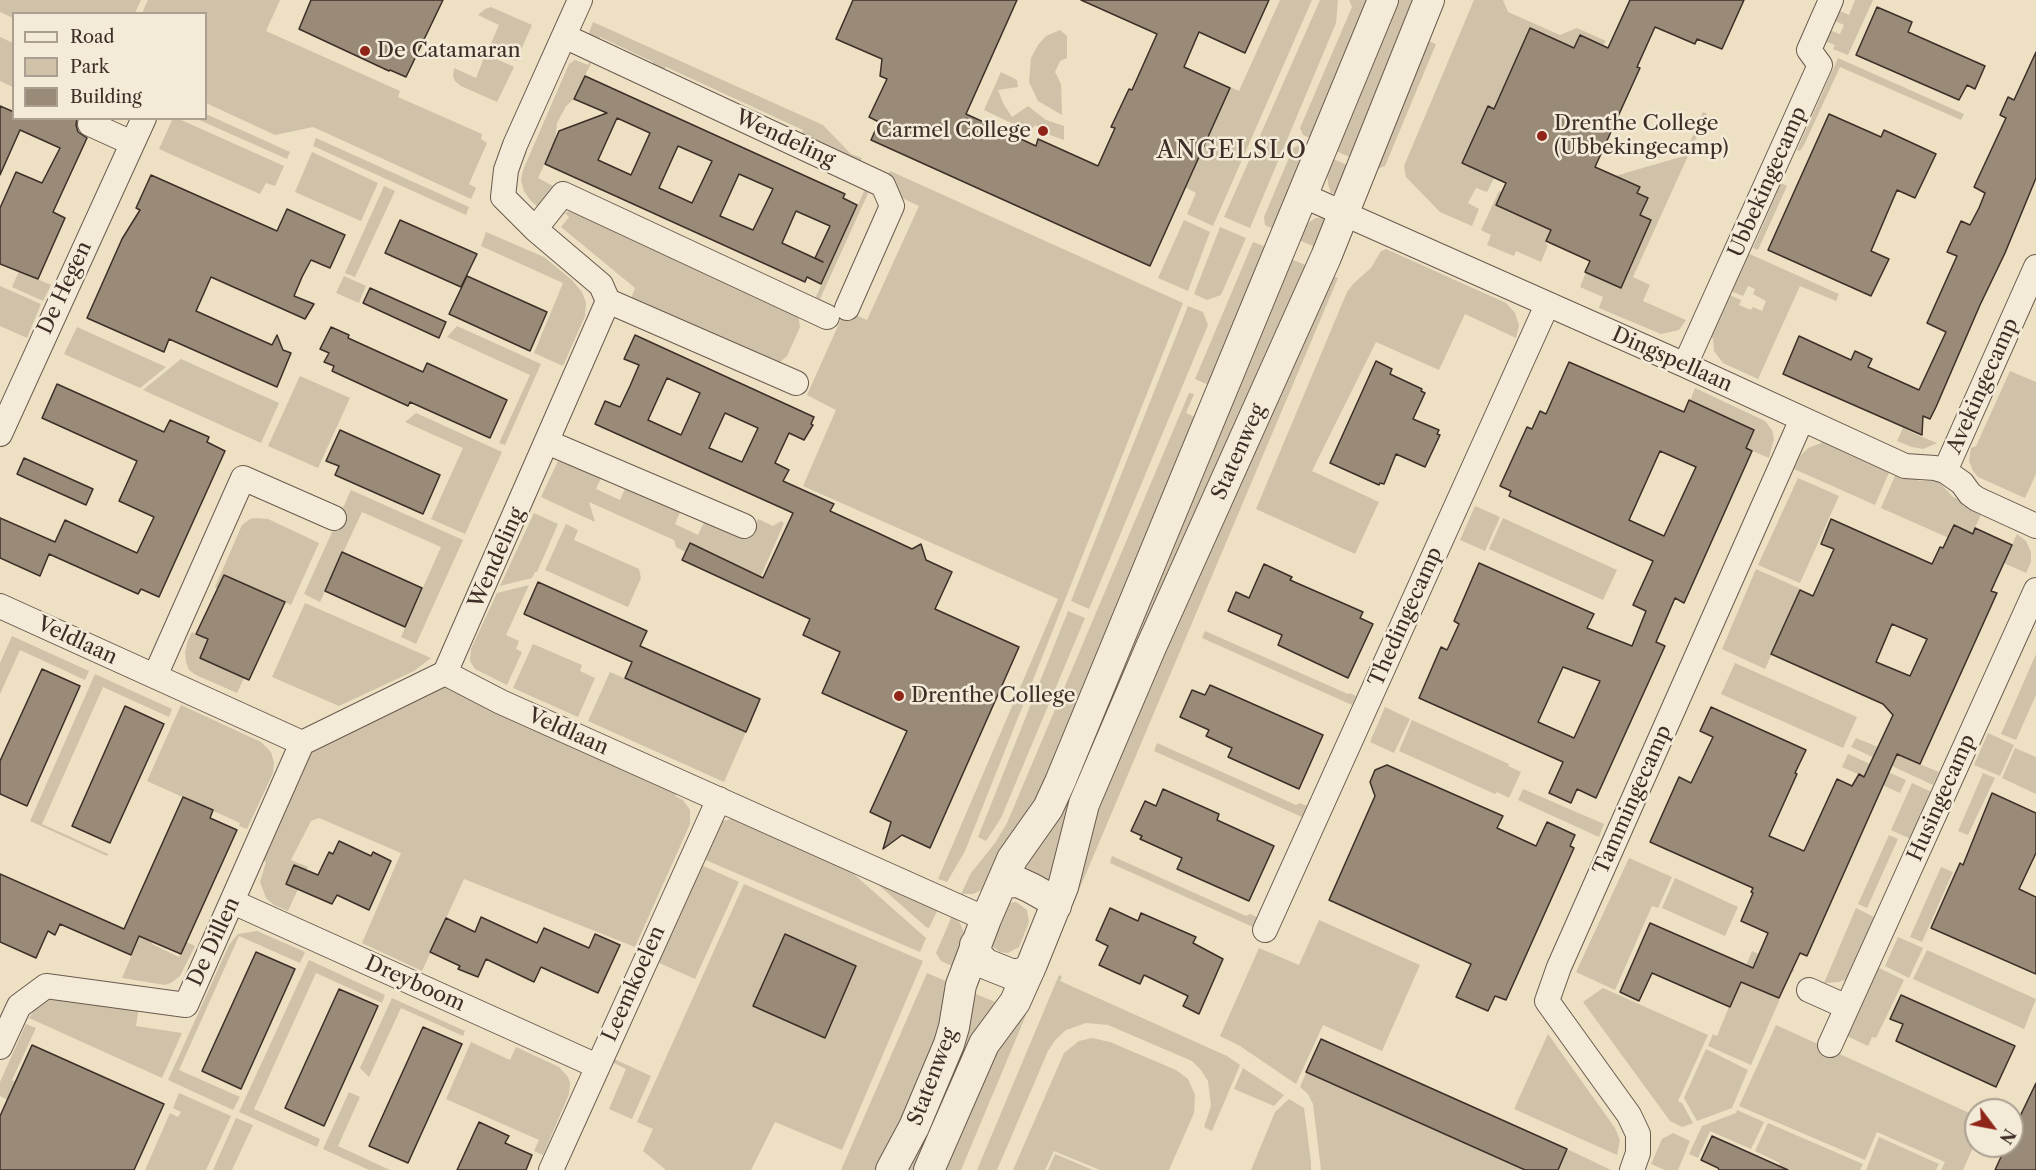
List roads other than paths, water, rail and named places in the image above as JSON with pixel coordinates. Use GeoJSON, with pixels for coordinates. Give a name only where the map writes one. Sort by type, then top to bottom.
{"type":"FeatureCollection","features":[{"type":"Feature","properties":{"kind":"street"},"geometry":{"type":"LineString","coordinates":[[580,0],[515,145],[506,170],[503,197],[535,229],[601,285],[608,302],[796,384]]}},
{"type":"Feature","properties":{"kind":"street","name":"Statenweg"},"geometry":{"type":"LineString","coordinates":[[891,1170],[914,1127],[949,1044],[961,985],[980,932],[1012,859],[1048,808],[1060,782],[1383,0]]}},
{"type":"Feature","properties":{"kind":"street","name":"Statenweg"},"geometry":{"type":"LineString","coordinates":[[929,1170],[984,1044],[1015,1002],[1056,906],[1068,870],[1084,804],[1151,647],[1322,266],[1429,0]]}},
{"type":"Feature","properties":{"kind":"street","name":"Ubbekingecamp"},"geometry":{"type":"LineString","coordinates":[[1685,365],[1820,65],[1809,50],[1831,0]]}},
{"type":"Feature","properties":{"kind":"street","name":"Wendeling"},"geometry":{"type":"LineString","coordinates":[[535,229],[563,194],[837,313],[892,206],[883,185],[564,36]]}},
{"type":"Feature","properties":{"kind":"street","name":"De Hegen"},"geometry":{"type":"LineString","coordinates":[[0,434],[143,120]]}},
{"type":"Feature","properties":{"kind":"street"},"geometry":{"type":"LineString","coordinates":[[90,124],[132,143]]}},
{"type":"Feature","properties":{"kind":"street","name":"Dingspellaan"},"geometry":{"type":"LineString","coordinates":[[1302,195],[1685,365],[1905,466],[1945,471]]}},
{"type":"Feature","properties":{"kind":"street","name":"Avekingecamp"},"geometry":{"type":"LineString","coordinates":[[1945,471],[2036,267]]}},
{"type":"Feature","properties":{"kind":"street","name":"Wendeling"},"geometry":{"type":"LineString","coordinates":[[446,674],[608,302]]}},
{"type":"Feature","properties":{"kind":"street","name":"Thedingecamp"},"geometry":{"type":"LineString","coordinates":[[1265,930],[1547,304]]}},
{"type":"Feature","properties":{"kind":"street","name":"Tammingecamp"},"geometry":{"type":"LineString","coordinates":[[1632,1170],[1638,1153],[1638,1134],[1629,1115],[1547,1001],[1564,956],[1803,419]]}},
{"type":"Feature","properties":{"kind":"street"},"geometry":{"type":"LineString","coordinates":[[548,442],[744,526]]}},
{"type":"Feature","properties":{"kind":"street"},"geometry":{"type":"LineString","coordinates":[[1945,471],[1962,483],[1977,499],[2036,526]]}},
{"type":"Feature","properties":{"kind":"street"},"geometry":{"type":"LineString","coordinates":[[154,676],[243,478],[334,518]]}},
{"type":"Feature","properties":{"kind":"street","name":"Husingecamp"},"geometry":{"type":"LineString","coordinates":[[1830,1045],[2036,590]]}},
{"type":"Feature","properties":{"kind":"street","name":"Veldlaan"},"geometry":{"type":"LineString","coordinates":[[0,606],[302,743]]}},
{"type":"Feature","properties":{"kind":"street"},"geometry":{"type":"LineString","coordinates":[[302,743],[446,674]]}},
{"type":"Feature","properties":{"kind":"street","name":"Veldlaan"},"geometry":{"type":"LineString","coordinates":[[446,674],[501,702],[719,799],[980,932]]}},
{"type":"Feature","properties":{"kind":"street","name":"De Dillen"},"geometry":{"type":"LineString","coordinates":[[0,1047],[19,1006],[46,986],[186,1005],[302,743]]}},
{"type":"Feature","properties":{"kind":"street","name":"Leemkoelen"},"geometry":{"type":"LineString","coordinates":[[551,1170],[719,799]]}},
{"type":"Feature","properties":{"kind":"street"},"geometry":{"type":"LineString","coordinates":[[1002,883],[1018,882],[1047,897],[1056,906]]}},
{"type":"Feature","properties":{"kind":"street","name":"Dreyboom"},"geometry":{"type":"LineString","coordinates":[[233,902],[597,1066]]}},
{"type":"Feature","properties":{"kind":"street"},"geometry":{"type":"LineString","coordinates":[[980,932],[978,956],[986,964],[1011,974],[1020,974],[1029,969]]}},
{"type":"Feature","properties":{"kind":"street"},"geometry":{"type":"LineString","coordinates":[[1809,990],[1847,1007]]}},
{"type":"Feature","properties":{"kind":"place","name":"De Catamaran"},"geometry":{"type":"Point","coordinates":[365,51]}},
{"type":"Feature","properties":{"kind":"place","name":"Carmel College"},"geometry":{"type":"Point","coordinates":[1043,131]}},
{"type":"Feature","properties":{"kind":"place","name":"Drenthe College (Ubbekingecamp)"},"geometry":{"type":"Point","coordinates":[1542,136]}},
{"type":"Feature","properties":{"kind":"place","name":"Drenthe College"},"geometry":{"type":"Point","coordinates":[899,696]}},
{"type":"Feature","properties":{"kind":"district","name":"ANGELSLO"},"geometry":{"type":"Point","coordinates":[1232,151]}}]}
